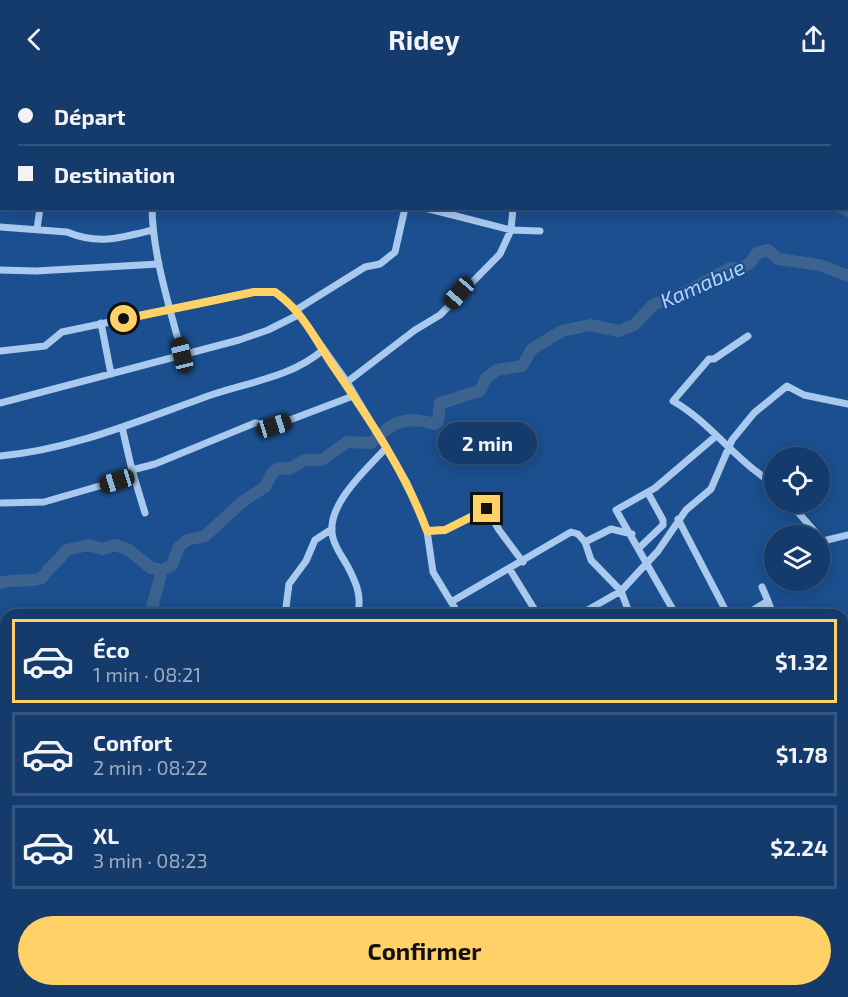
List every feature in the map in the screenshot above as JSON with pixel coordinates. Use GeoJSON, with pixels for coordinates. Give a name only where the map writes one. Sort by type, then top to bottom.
{"type":"FeatureCollection","features":[{"type":"Feature","properties":{"kind":"street"},"geometry":{"type":"LineString","coordinates":[[37,229],[40,210]]}},
{"type":"Feature","properties":{"kind":"street"},"geometry":{"type":"LineString","coordinates":[[152,210],[152,230],[159,264],[182,355]]}},
{"type":"Feature","properties":{"kind":"street"},"geometry":{"type":"LineString","coordinates":[[0,403],[268,330],[365,267],[380,264],[395,252],[405,210]]}},
{"type":"Feature","properties":{"kind":"street"},"geometry":{"type":"LineString","coordinates":[[433,210],[511,230],[540,231]]}},
{"type":"Feature","properties":{"kind":"street"},"geometry":{"type":"LineString","coordinates":[[347,382],[440,315],[500,254],[511,230],[513,210]]}},
{"type":"Feature","properties":{"kind":"street"},"geometry":{"type":"LineString","coordinates":[[0,227],[67,232],[75,237],[97,241],[152,230]]}},
{"type":"Feature","properties":{"kind":"street"},"geometry":{"type":"LineString","coordinates":[[0,270],[36,271],[159,264]]}},
{"type":"Feature","properties":{"kind":"street"},"geometry":{"type":"LineString","coordinates":[[0,351],[45,346],[58,334],[101,323],[171,311],[254,292],[270,291],[279,294],[297,312],[347,382],[353,396],[407,483],[427,531],[433,572],[455,609]]}},
{"type":"Feature","properties":{"kind":"street"},"geometry":{"type":"LineString","coordinates":[[101,323],[111,374]]}},
{"type":"Feature","properties":{"kind":"street"},"geometry":{"type":"LineString","coordinates":[[748,336],[714,359],[709,359],[673,400],[755,471],[764,476]]}},
{"type":"Feature","properties":{"kind":"street"},"geometry":{"type":"LineString","coordinates":[[0,456],[27,454],[122,427],[218,393],[272,378],[308,362],[323,350]]}},
{"type":"Feature","properties":{"kind":"street"},"geometry":{"type":"LineString","coordinates":[[590,609],[621,591],[658,551],[678,519],[711,489],[731,448],[732,440],[754,413],[787,386],[804,395],[848,404]]}},
{"type":"Feature","properties":{"kind":"street"},"geometry":{"type":"LineString","coordinates":[[0,503],[44,502],[133,473],[255,423],[274,426],[353,396]]}},
{"type":"Feature","properties":{"kind":"street"},"geometry":{"type":"LineString","coordinates":[[122,427],[145,513]]}},
{"type":"Feature","properties":{"kind":"street"},"geometry":{"type":"LineString","coordinates":[[673,609],[632,534],[616,510],[648,493],[716,436]]}},
{"type":"Feature","properties":{"kind":"street"},"geometry":{"type":"LineString","coordinates":[[358,609],[359,590],[333,539],[332,529],[342,499],[357,477],[385,449]]}},
{"type":"Feature","properties":{"kind":"street"},"geometry":{"type":"LineString","coordinates":[[639,548],[663,525],[663,520],[648,493]]}},
{"type":"Feature","properties":{"kind":"street"},"geometry":{"type":"LineString","coordinates":[[427,531],[445,530],[487,509],[499,530],[523,562]]}},
{"type":"Feature","properties":{"kind":"street"},"geometry":{"type":"LineString","coordinates":[[799,513],[823,541],[848,535]]}},
{"type":"Feature","properties":{"kind":"street"},"geometry":{"type":"LineString","coordinates":[[678,519],[725,609]]}},
{"type":"Feature","properties":{"kind":"street"},"geometry":{"type":"LineString","coordinates":[[286,609],[289,585],[306,561],[315,540],[332,529]]}},
{"type":"Feature","properties":{"kind":"street"},"geometry":{"type":"LineString","coordinates":[[585,542],[611,529],[632,534]]}},
{"type":"Feature","properties":{"kind":"street"},"geometry":{"type":"LineString","coordinates":[[451,602],[571,532],[578,534],[585,542],[591,560],[621,591],[628,609]]}},
{"type":"Feature","properties":{"kind":"street"},"geometry":{"type":"LineString","coordinates":[[509,568],[534,609]]}},
{"type":"Feature","properties":{"kind":"street"},"geometry":{"type":"LineString","coordinates":[[762,587],[771,609]]}},
{"type":"Feature","properties":{"kind":"street"},"geometry":{"type":"LineString","coordinates":[[755,609],[768,601]]}},
{"type":"Feature","properties":{"kind":"waterway","name":"Kamabue"},"geometry":{"type":"LineString","coordinates":[[0,583],[42,578],[66,550],[89,545],[102,549],[115,545],[129,550],[151,568],[162,570],[172,565],[179,547],[187,540],[205,536],[242,502],[265,487],[272,473],[279,468],[289,469],[305,460],[322,460],[347,442],[371,443],[400,422],[415,420],[435,424],[438,421],[440,403],[480,391],[486,378],[497,370],[522,366],[532,349],[562,331],[590,325],[619,331],[634,325],[653,305],[686,292],[730,268],[740,269],[751,262],[757,253],[768,250],[778,259],[820,265],[848,276]]}},
{"type":"Feature","properties":{"kind":"waterway"},"geometry":{"type":"LineString","coordinates":[[152,609],[162,570]]}},
{"type":"Feature","properties":{"kind":"route"},"geometry":{"type":"LineString","coordinates":[[124,319],[254,292],[275,292],[296,310],[340,376],[347,382],[353,396],[407,483],[427,531],[445,530],[487,509]]}}]}
